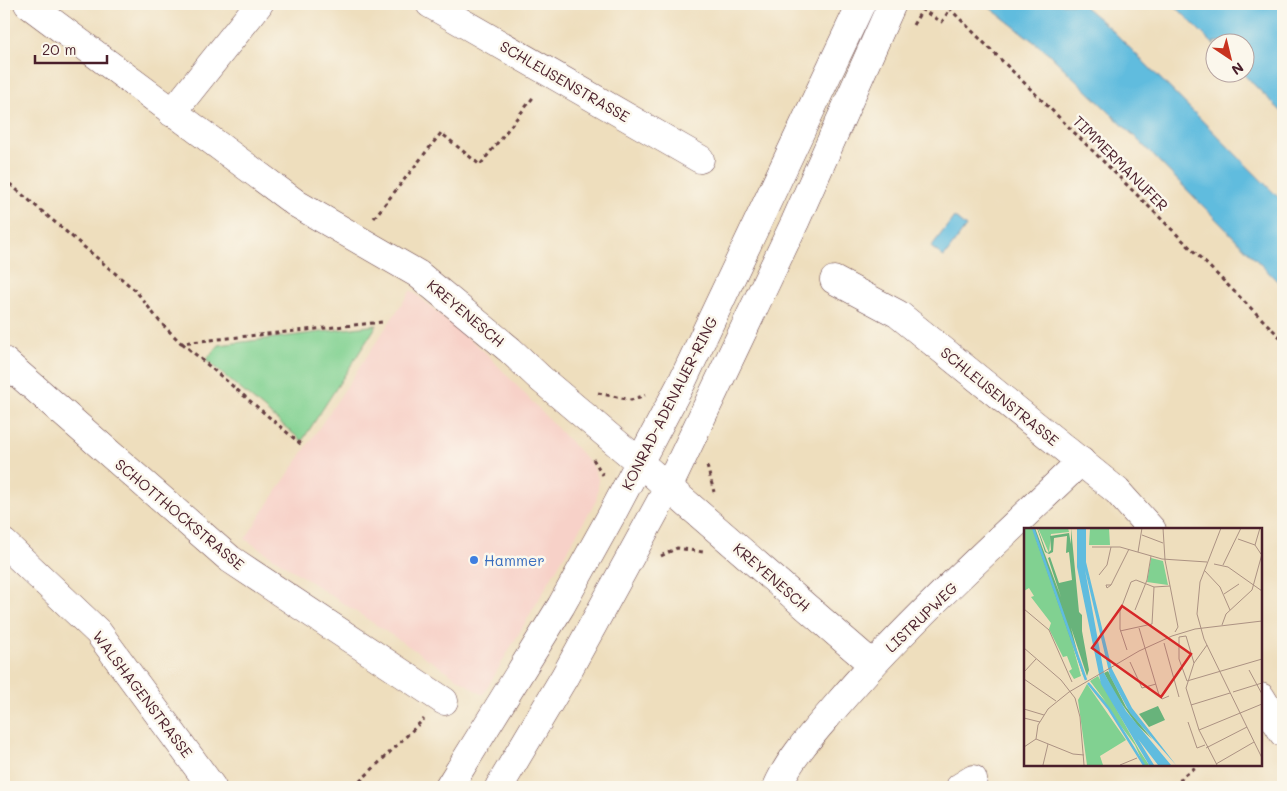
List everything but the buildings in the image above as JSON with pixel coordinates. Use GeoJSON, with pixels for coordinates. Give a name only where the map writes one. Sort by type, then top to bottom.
{"type":"FeatureCollection","features":[{"type":"Feature","properties":{"kind":"street","name":"KREYENESCH"},"geometry":{"type":"LineString","coordinates":[[28,4],[172,113],[297,204],[418,274],[872,664]]}},
{"type":"Feature","properties":{"kind":"street"},"geometry":{"type":"LineString","coordinates":[[172,113],[259,4]]}},
{"type":"Feature","properties":{"kind":"street","name":"SCHLEUSENSTRASSE"},"geometry":{"type":"LineString","coordinates":[[430,4],[700,158]]}},
{"type":"Feature","properties":{"kind":"street","name":"KONRAD-ADENAUER-RING"},"geometry":{"type":"LineString","coordinates":[[449,787],[561,606],[682,382],[861,4]]}},
{"type":"Feature","properties":{"kind":"street"},"geometry":{"type":"LineString","coordinates":[[499,787],[565,676],[668,488],[796,222],[892,4]]}},
{"type":"Feature","properties":{"kind":"street","name":"SCHLEUSENSTRASSE"},"geometry":{"type":"LineString","coordinates":[[834,280],[898,314],[1117,491],[1150,528]]}},
{"type":"Feature","properties":{"kind":"street","name":"SCHOTTHOCKSTRASSE"},"geometry":{"type":"LineString","coordinates":[[4,361],[230,559],[444,701]]}},
{"type":"Feature","properties":{"kind":"street","name":"LISTRUPWEG"},"geometry":{"type":"LineString","coordinates":[[777,787],[781,778],[816,730],[872,664],[1081,461]]}},
{"type":"Feature","properties":{"kind":"street","name":"WALSHAGENSTRASSE"},"geometry":{"type":"LineString","coordinates":[[4,543],[98,632],[212,787]]}},
{"type":"Feature","properties":{"kind":"street"},"geometry":{"type":"LineString","coordinates":[[1262,699],[1283,733]]}},
{"type":"Feature","properties":{"kind":"path","name":"TIMMERMANUFER"},"geometry":{"type":"LineString","coordinates":[[942,4],[950,9],[1283,340]]}},
{"type":"Feature","properties":{"kind":"path"},"geometry":{"type":"LineString","coordinates":[[912,27],[922,10],[942,22],[950,9]]}},
{"type":"Feature","properties":{"kind":"path"},"geometry":{"type":"LineString","coordinates":[[357,240],[441,132],[480,165],[553,73]]}},
{"type":"Feature","properties":{"kind":"path"},"geometry":{"type":"LineString","coordinates":[[4,179],[136,291],[160,322],[181,343],[303,446]]}},
{"type":"Feature","properties":{"kind":"path"},"geometry":{"type":"LineString","coordinates":[[181,343],[383,322]]}},
{"type":"Feature","properties":{"kind":"path"},"geometry":{"type":"LineString","coordinates":[[595,392],[631,400],[650,393]]}},
{"type":"Feature","properties":{"kind":"path"},"geometry":{"type":"LineString","coordinates":[[354,787],[444,701]]}},
{"type":"Feature","properties":{"kind":"path"},"geometry":{"type":"LineString","coordinates":[[1175,787],[1184,775],[1198,766]]}},
{"type":"Feature","properties":{"kind":"shaded area"},"geometry":{"type":"Polygon","coordinates":[[[411,290],[485,352],[593,466],[599,481],[596,501],[483,695],[245,539],[411,290]]]}},
{"type":"Feature","properties":{"kind":"green space"},"geometry":{"type":"Polygon","coordinates":[[[377,325],[302,441],[206,360],[219,345],[377,325]]]}},
{"type":"Feature","properties":{"kind":"water"},"geometry":{"type":"Polygon","coordinates":[[[985,4],[1081,4],[1112,30],[1283,202],[1283,287],[1135,137],[1047,52],[985,4]]]}},
{"type":"Feature","properties":{"kind":"water"},"geometry":{"type":"Polygon","coordinates":[[[1173,4],[1283,4],[1283,113],[1251,82],[1254,82],[1254,32],[1204,32],[1204,35],[1173,4]]]}},
{"type":"Feature","properties":{"kind":"water"},"geometry":{"type":"Polygon","coordinates":[[[954,217],[966,227],[944,257],[931,247],[954,217]]]}},
{"type":"Feature","properties":{"kind":"place","name":"Hammer"},"geometry":{"type":"Point","coordinates":[474,560]}}]}
